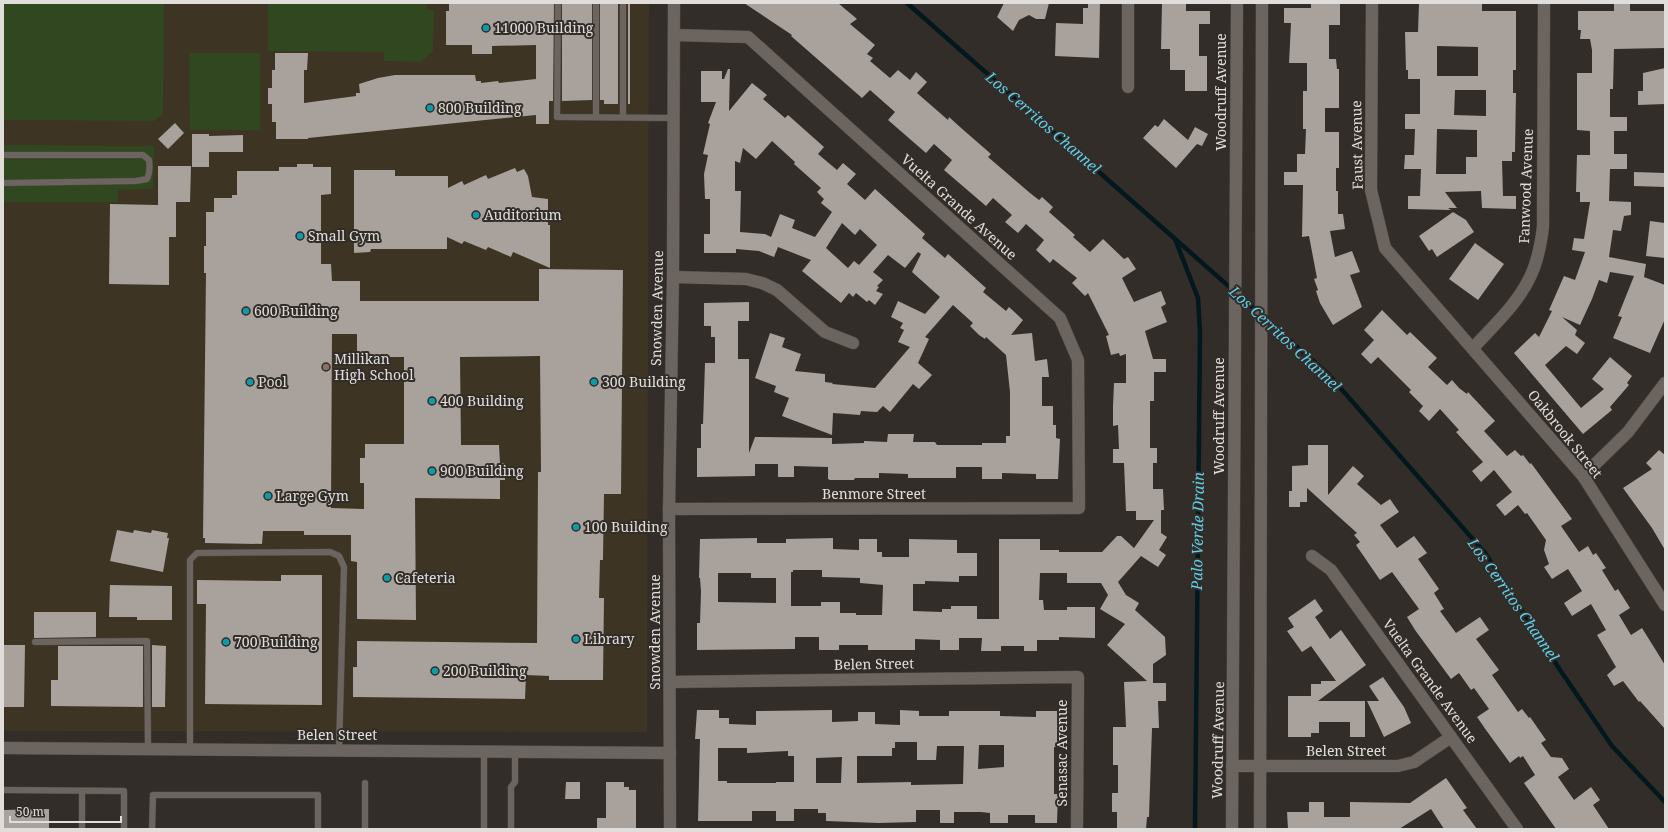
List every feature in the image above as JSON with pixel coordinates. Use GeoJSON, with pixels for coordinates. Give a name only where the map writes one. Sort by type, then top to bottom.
{"type":"FeatureCollection","features":[{"type":"Feature","properties":{"kind":"street","name":"Snowden Avenue"},"geometry":{"type":"LineString","coordinates":[[670,829],[669,509],[673,277],[674,3]]}},
{"type":"Feature","properties":{"kind":"street"},"geometry":{"type":"LineString","coordinates":[[1128,3],[1128,87]]}},
{"type":"Feature","properties":{"kind":"street","name":"Woodruff Avenue"},"geometry":{"type":"LineString","coordinates":[[1232,829],[1237,3]]}},
{"type":"Feature","properties":{"kind":"street"},"geometry":{"type":"LineString","coordinates":[[1260,829],[1262,3]]}},
{"type":"Feature","properties":{"kind":"street","name":"Faust Avenue"},"geometry":{"type":"LineString","coordinates":[[1372,3],[1371,190],[1385,248],[1473,348]]}},
{"type":"Feature","properties":{"kind":"street","name":"Fanwood Avenue"},"geometry":{"type":"LineString","coordinates":[[1473,348],[1514,304],[1531,275],[1540,249],[1543,227],[1544,3]]}},
{"type":"Feature","properties":{"kind":"street","name":"Vuelta Grande Avenue"},"geometry":{"type":"LineString","coordinates":[[674,35],[748,37],[1060,318],[1078,360],[1080,508]]}},
{"type":"Feature","properties":{"kind":"street"},"geometry":{"type":"LineString","coordinates":[[673,277],[746,278],[762,283],[777,290],[825,332],[853,343]]}},
{"type":"Feature","properties":{"kind":"street","name":"Oakbrook Street"},"geometry":{"type":"LineString","coordinates":[[1473,348],[1583,476],[1665,605]]}},
{"type":"Feature","properties":{"kind":"street"},"geometry":{"type":"LineString","coordinates":[[1583,476],[1628,432],[1665,383]]}},
{"type":"Feature","properties":{"kind":"street","name":"Benmore Street"},"geometry":{"type":"LineString","coordinates":[[669,509],[1080,508]]}},
{"type":"Feature","properties":{"kind":"street","name":"Vuelta Grande Avenue"},"geometry":{"type":"LineString","coordinates":[[1312,556],[1331,570],[1517,829]]}},
{"type":"Feature","properties":{"kind":"street","name":"Belen Street"},"geometry":{"type":"LineString","coordinates":[[670,682],[1078,677]]}},
{"type":"Feature","properties":{"kind":"street","name":"Senasac Avenue"},"geometry":{"type":"LineString","coordinates":[[1077,829],[1078,677]]}},
{"type":"Feature","properties":{"kind":"street","name":"Belen Street"},"geometry":{"type":"LineString","coordinates":[[1232,766],[1398,766],[1414,762],[1452,737]]}},
{"type":"Feature","properties":{"kind":"street","name":"Belen Street"},"geometry":{"type":"LineString","coordinates":[[3,748],[484,750],[670,753]]}},
{"type":"Feature","properties":{"kind":"lane"},"geometry":{"type":"LineString","coordinates":[[558,3],[556,117],[674,118]]}},
{"type":"Feature","properties":{"kind":"lane"},"geometry":{"type":"LineString","coordinates":[[596,3],[596,117]]}},
{"type":"Feature","properties":{"kind":"lane"},"geometry":{"type":"LineString","coordinates":[[623,3],[623,118]]}},
{"type":"Feature","properties":{"kind":"lane"},"geometry":{"type":"LineString","coordinates":[[3,155],[144,155],[149,160],[150,173],[147,179],[136,181],[3,183]]}},
{"type":"Feature","properties":{"kind":"lane"},"geometry":{"type":"LineString","coordinates":[[190,749],[190,560],[197,553],[330,552],[339,556],[344,567],[339,750]]}},
{"type":"Feature","properties":{"kind":"lane"},"geometry":{"type":"LineString","coordinates":[[35,642],[147,641],[148,749]]}},
{"type":"Feature","properties":{"kind":"lane"},"geometry":{"type":"LineString","coordinates":[[484,750],[484,829]]}},
{"type":"Feature","properties":{"kind":"lane"},"geometry":{"type":"LineString","coordinates":[[511,829],[511,787],[515,782],[515,751]]}},
{"type":"Feature","properties":{"kind":"lane"},"geometry":{"type":"LineString","coordinates":[[365,783],[365,829]]}},
{"type":"Feature","properties":{"kind":"lane"},"geometry":{"type":"LineString","coordinates":[[3,790],[124,791],[124,829]]}},
{"type":"Feature","properties":{"kind":"lane"},"geometry":{"type":"LineString","coordinates":[[82,791],[82,829]]}},
{"type":"Feature","properties":{"kind":"lane"},"geometry":{"type":"LineString","coordinates":[[152,829],[153,795],[318,795],[318,829]]}},
{"type":"Feature","properties":{"kind":"shaded area","name":"Millikan High School"},"geometry":{"type":"Polygon","coordinates":[[[3,3],[649,3],[647,732],[3,731],[3,3]]]}},
{"type":"Feature","properties":{"kind":"green space"},"geometry":{"type":"Polygon","coordinates":[[[3,3],[164,3],[163,114],[154,121],[3,120],[3,3]]]}},
{"type":"Feature","properties":{"kind":"green space"},"geometry":{"type":"Polygon","coordinates":[[[268,3],[427,3],[427,10],[434,10],[433,51],[421,62],[384,61],[384,52],[268,51],[268,3]]]}},
{"type":"Feature","properties":{"kind":"green space"},"geometry":{"type":"Polygon","coordinates":[[[189,53],[260,53],[260,130],[190,130],[189,53]]]}},
{"type":"Feature","properties":{"kind":"green space"},"geometry":{"type":"Polygon","coordinates":[[[3,145],[154,146],[153,189],[118,190],[118,202],[3,202],[3,145]]]}},
{"type":"Feature","properties":{"kind":"building"},"geometry":{"type":"Polygon","coordinates":[[[449,3],[554,3],[553,101],[549,101],[549,124],[536,124],[536,115],[308,139],[276,139],[276,122],[272,122],[272,104],[268,104],[268,88],[272,88],[272,70],[275,70],[275,53],[308,53],[307,70],[304,70],[304,103],[356,96],[356,93],[360,93],[359,84],[378,78],[395,75],[475,75],[476,81],[481,81],[481,83],[498,81],[499,83],[536,79],[536,45],[492,46],[492,54],[472,54],[472,45],[446,45],[446,11],[449,11],[449,3]]]}},
{"type":"Feature","properties":{"kind":"building"},"geometry":{"type":"Polygon","coordinates":[[[562,3],[592,3],[592,100],[562,101],[562,3]]]}},
{"type":"Feature","properties":{"kind":"building"},"geometry":{"type":"Polygon","coordinates":[[[744,3],[838,3],[857,19],[850,24],[875,45],[867,54],[873,58],[870,61],[890,78],[898,70],[910,80],[916,72],[927,82],[917,93],[948,120],[949,117],[991,154],[988,157],[1030,193],[1039,200],[1042,197],[1053,207],[1049,212],[1075,235],[1073,237],[1090,252],[1103,239],[1124,259],[1128,257],[1136,269],[1122,278],[1134,302],[1161,291],[1166,304],[1161,307],[1167,322],[1145,331],[1153,359],[1166,359],[1166,372],[1154,372],[1154,401],[1150,401],[1150,448],[1157,448],[1157,463],[1153,463],[1153,489],[1163,489],[1164,510],[1161,510],[1161,533],[1167,537],[1159,550],[1166,555],[1158,567],[1141,556],[1118,582],[1126,595],[1139,603],[1135,610],[1165,637],[1166,655],[1153,664],[1153,683],[1166,683],[1166,701],[1158,701],[1159,728],[1152,728],[1149,817],[1147,817],[1146,829],[1117,829],[1117,812],[1112,812],[1112,793],[1118,793],[1118,765],[1113,765],[1113,727],[1126,727],[1124,682],[1147,681],[1107,645],[1125,624],[1100,609],[1108,595],[1101,583],[1067,583],[1067,573],[1040,573],[1039,600],[1043,600],[1044,610],[1067,610],[1067,607],[1095,607],[1095,638],[1059,637],[1059,640],[1037,640],[1037,651],[1024,651],[1024,646],[1001,646],[1001,651],[981,651],[982,638],[959,638],[959,650],[940,650],[940,640],[915,639],[915,650],[868,650],[868,645],[839,645],[839,650],[819,650],[819,637],[795,637],[795,649],[697,650],[697,623],[700,623],[701,592],[699,578],[700,539],[757,538],[757,543],[786,543],[786,539],[833,538],[833,549],[859,550],[859,539],[877,539],[877,552],[882,552],[882,557],[909,557],[909,539],[957,540],[957,553],[977,553],[977,576],[959,576],[959,582],[925,581],[925,584],[913,584],[913,611],[942,612],[942,609],[951,609],[951,606],[977,606],[977,619],[999,619],[999,539],[1040,539],[1040,550],[1059,550],[1059,552],[1102,552],[1117,536],[1121,536],[1134,548],[1154,520],[1136,520],[1136,511],[1126,511],[1124,463],[1113,463],[1113,449],[1119,449],[1118,425],[1113,426],[1113,406],[1114,383],[1126,383],[1126,354],[1120,356],[1119,353],[1111,355],[1106,336],[1109,335],[1088,293],[1085,296],[1072,283],[1077,278],[1053,259],[1050,263],[1036,250],[1044,240],[1026,224],[1018,233],[1005,222],[1012,215],[993,198],[986,206],[944,170],[952,160],[934,144],[926,153],[888,120],[895,112],[870,90],[862,98],[791,36],[792,35],[744,3]],[[793,570],[793,572],[791,572],[791,606],[821,606],[821,602],[840,602],[840,613],[856,613],[856,615],[882,615],[883,585],[860,583],[860,578],[822,577],[822,570],[793,570]],[[718,573],[718,602],[776,603],[776,578],[751,578],[751,573],[718,573]]]}},
{"type":"Feature","properties":{"kind":"building"},"geometry":{"type":"Polygon","coordinates":[[[1004,3],[1049,3],[1045,19],[1036,19],[1029,15],[1019,20],[1013,31],[997,17],[1004,3]]]}},
{"type":"Feature","properties":{"kind":"building"},"geometry":{"type":"Polygon","coordinates":[[[1088,3],[1100,3],[1099,58],[1055,56],[1056,23],[1083,24],[1083,8],[1088,8],[1088,3]]]}},
{"type":"Feature","properties":{"kind":"building"},"geometry":{"type":"Polygon","coordinates":[[[1162,3],[1186,3],[1186,11],[1210,11],[1210,24],[1199,24],[1199,56],[1207,56],[1207,91],[1185,91],[1185,70],[1170,70],[1170,49],[1161,49],[1162,3]]]}},
{"type":"Feature","properties":{"kind":"building"},"geometry":{"type":"Polygon","coordinates":[[[1311,3],[1340,3],[1340,25],[1329,25],[1329,59],[1336,59],[1337,69],[1339,69],[1339,108],[1325,108],[1325,132],[1339,132],[1339,168],[1336,168],[1336,191],[1338,191],[1338,214],[1343,214],[1345,229],[1330,231],[1335,257],[1352,251],[1360,272],[1350,275],[1362,307],[1333,325],[1320,303],[1316,291],[1318,290],[1314,279],[1317,278],[1309,236],[1302,237],[1303,185],[1284,185],[1284,172],[1297,172],[1297,154],[1305,154],[1306,129],[1303,129],[1303,91],[1307,91],[1307,63],[1289,63],[1291,23],[1284,23],[1284,8],[1311,8],[1311,3]]]}},
{"type":"Feature","properties":{"kind":"building"},"geometry":{"type":"Polygon","coordinates":[[[1419,3],[1482,3],[1482,11],[1516,11],[1516,70],[1513,70],[1513,93],[1516,93],[1515,152],[1512,152],[1512,161],[1502,161],[1503,196],[1516,196],[1516,209],[1482,208],[1481,191],[1445,192],[1457,208],[1448,208],[1451,210],[1408,209],[1408,196],[1420,196],[1421,169],[1404,169],[1405,155],[1414,155],[1415,129],[1405,129],[1405,114],[1420,114],[1420,79],[1408,79],[1408,70],[1406,70],[1405,32],[1418,32],[1419,3]],[[1437,46],[1437,76],[1478,76],[1478,47],[1437,46]],[[1455,90],[1454,115],[1486,116],[1486,90],[1455,90]],[[1437,129],[1436,174],[1466,174],[1466,157],[1477,157],[1477,130],[1437,129]]]}},
{"type":"Feature","properties":{"kind":"building"},"geometry":{"type":"Polygon","coordinates":[[[1614,3],[1630,3],[1630,11],[1665,11],[1665,48],[1614,49],[1613,89],[1610,89],[1610,117],[1627,117],[1627,131],[1614,131],[1614,154],[1627,154],[1627,169],[1610,169],[1609,201],[1631,202],[1631,215],[1624,216],[1621,231],[1613,230],[1609,257],[1646,264],[1644,277],[1665,285],[1665,319],[1650,353],[1613,338],[1622,317],[1618,316],[1634,276],[1610,272],[1607,283],[1599,280],[1580,325],[1562,317],[1577,330],[1575,335],[1585,343],[1577,354],[1566,346],[1545,365],[1581,408],[1604,389],[1592,379],[1610,357],[1632,376],[1627,383],[1629,385],[1610,407],[1612,410],[1583,434],[1514,353],[1535,333],[1539,337],[1552,311],[1549,310],[1564,276],[1575,280],[1585,252],[1572,250],[1574,238],[1584,239],[1590,202],[1580,202],[1580,192],[1576,192],[1577,155],[1590,155],[1590,131],[1577,130],[1577,73],[1592,73],[1592,50],[1590,39],[1580,39],[1581,30],[1578,30],[1578,11],[1614,11],[1614,3]]]}},
{"type":"Feature","properties":{"kind":"building"},"geometry":{"type":"Polygon","coordinates":[[[600,4],[618,4],[618,104],[604,104],[604,100],[600,100],[600,4]]]}},
{"type":"Feature","properties":{"kind":"building"},"geometry":{"type":"Polygon","coordinates":[[[628,4],[630,4],[630,104],[628,104],[628,4]]]}},
{"type":"Feature","properties":{"kind":"building"},"geometry":{"type":"Polygon","coordinates":[[[1665,68],[1665,104],[1638,105],[1638,91],[1643,91],[1643,73],[1665,68]]]}},
{"type":"Feature","properties":{"kind":"building"},"geometry":{"type":"Polygon","coordinates":[[[728,69],[730,69],[729,111],[752,83],[767,95],[763,99],[785,118],[788,115],[824,147],[818,154],[837,170],[843,163],[856,174],[847,184],[865,200],[875,189],[925,234],[922,238],[945,258],[948,254],[986,288],[983,292],[1006,311],[1009,307],[1023,320],[1011,335],[1032,333],[1035,361],[1047,359],[1049,377],[1042,377],[1042,406],[1053,406],[1053,425],[1056,425],[1056,438],[1060,439],[1058,479],[1036,479],[1036,474],[1002,473],[1002,479],[982,479],[982,467],[956,467],[956,478],[908,478],[908,474],[879,473],[879,478],[830,480],[828,479],[828,467],[794,466],[794,477],[778,477],[778,464],[755,464],[755,476],[697,477],[697,448],[701,448],[701,424],[703,424],[705,363],[715,363],[715,337],[711,337],[711,326],[704,326],[704,303],[749,302],[749,321],[738,321],[738,359],[749,359],[749,453],[755,437],[832,438],[832,444],[864,443],[864,441],[887,442],[888,434],[914,434],[913,442],[935,442],[937,445],[982,445],[982,443],[1006,443],[1006,436],[1010,436],[1010,392],[1006,355],[986,337],[985,339],[979,335],[970,326],[973,323],[953,305],[925,337],[929,339],[918,363],[932,375],[919,389],[913,384],[890,412],[883,406],[877,412],[861,411],[860,415],[833,413],[832,435],[782,416],[789,398],[774,392],[776,386],[755,378],[770,333],[785,338],[782,347],[801,354],[795,371],[825,374],[825,382],[833,383],[832,384],[875,388],[910,347],[898,342],[904,330],[900,328],[903,323],[891,317],[898,301],[925,314],[940,297],[912,272],[921,254],[918,252],[905,268],[888,255],[873,272],[883,280],[877,286],[879,287],[876,291],[883,294],[875,305],[869,300],[867,302],[856,293],[853,297],[849,293],[841,303],[802,271],[811,260],[778,247],[774,257],[759,251],[736,249],[736,253],[704,253],[704,234],[710,234],[710,199],[705,199],[704,174],[708,155],[703,154],[710,124],[708,123],[716,102],[701,102],[701,71],[722,71],[722,79],[724,79],[728,69]],[[772,141],[756,159],[743,148],[740,163],[735,161],[735,191],[741,191],[740,232],[765,234],[771,237],[780,214],[795,220],[792,228],[815,237],[832,212],[821,203],[824,199],[817,192],[821,188],[794,164],[795,162],[772,141]],[[842,223],[826,248],[848,268],[854,261],[859,265],[877,245],[860,229],[855,235],[842,223]]]}},
{"type":"Feature","properties":{"kind":"building"},"geometry":{"type":"Polygon","coordinates":[[[1164,119],[1188,140],[1195,127],[1208,134],[1202,146],[1197,144],[1176,168],[1143,138],[1155,125],[1158,127],[1164,119]]]}},
{"type":"Feature","properties":{"kind":"building"},"geometry":{"type":"Polygon","coordinates":[[[175,123],[184,133],[168,149],[158,139],[175,123]]]}},
{"type":"Feature","properties":{"kind":"building"},"geometry":{"type":"Polygon","coordinates":[[[192,134],[209,134],[209,136],[243,135],[243,152],[209,152],[209,167],[192,167],[192,134]]]}},
{"type":"Feature","properties":{"kind":"building"},"geometry":{"type":"Polygon","coordinates":[[[297,164],[313,164],[313,167],[331,167],[331,194],[321,195],[321,264],[331,264],[332,281],[360,281],[360,301],[539,301],[539,269],[623,270],[621,494],[604,494],[603,560],[600,560],[599,598],[604,598],[603,680],[549,680],[549,676],[526,675],[525,699],[353,697],[353,667],[357,667],[357,641],[537,643],[538,472],[541,472],[540,356],[460,357],[461,445],[499,445],[500,463],[505,463],[505,480],[500,480],[500,499],[415,498],[416,620],[357,619],[357,562],[351,561],[351,535],[304,535],[304,531],[263,531],[262,544],[205,543],[205,538],[203,538],[206,273],[204,273],[204,246],[206,246],[206,212],[214,212],[214,198],[232,198],[232,195],[237,195],[237,171],[279,171],[279,167],[297,167],[297,164]],[[332,334],[331,508],[364,509],[364,483],[360,483],[360,458],[365,458],[365,444],[404,444],[404,357],[357,357],[357,334],[332,334]]]}},
{"type":"Feature","properties":{"kind":"building"},"geometry":{"type":"Polygon","coordinates":[[[158,166],[191,166],[190,202],[176,202],[176,237],[169,237],[169,285],[109,284],[110,204],[158,205],[158,166]]]}},
{"type":"Feature","properties":{"kind":"building"},"geometry":{"type":"Polygon","coordinates":[[[515,168],[517,172],[524,169],[528,176],[532,197],[548,199],[548,225],[550,225],[550,268],[513,252],[511,257],[488,247],[486,250],[464,241],[462,244],[447,237],[447,249],[371,249],[370,252],[354,253],[354,170],[395,170],[395,176],[448,176],[448,188],[462,181],[464,185],[486,175],[488,179],[515,168]]]}},
{"type":"Feature","properties":{"kind":"building"},"geometry":{"type":"Polygon","coordinates":[[[1634,172],[1665,173],[1665,187],[1634,186],[1634,172]]]}},
{"type":"Feature","properties":{"kind":"building"},"geometry":{"type":"Polygon","coordinates":[[[1453,212],[1466,220],[1474,232],[1437,257],[1432,249],[1429,251],[1419,236],[1453,212]]]}},
{"type":"Feature","properties":{"kind":"building"},"geometry":{"type":"Polygon","coordinates":[[[1650,221],[1665,223],[1665,258],[1646,256],[1650,221]]]}},
{"type":"Feature","properties":{"kind":"building"},"geometry":{"type":"Polygon","coordinates":[[[1475,243],[1504,264],[1478,300],[1449,279],[1475,243]]]}},
{"type":"Feature","properties":{"kind":"building"},"geometry":{"type":"Polygon","coordinates":[[[1382,310],[1407,335],[1410,332],[1437,358],[1428,367],[1447,385],[1452,380],[1467,394],[1468,392],[1495,421],[1484,431],[1507,456],[1515,450],[1521,456],[1523,455],[1530,464],[1531,463],[1572,519],[1561,526],[1579,552],[1588,546],[1593,555],[1596,553],[1606,568],[1602,570],[1615,591],[1618,589],[1630,608],[1619,615],[1631,635],[1642,628],[1665,665],[1665,729],[1640,701],[1639,702],[1623,681],[1614,686],[1607,675],[1616,667],[1597,635],[1606,630],[1591,604],[1572,616],[1564,603],[1582,591],[1568,569],[1552,579],[1544,567],[1549,564],[1544,550],[1546,540],[1527,513],[1525,514],[1518,505],[1505,516],[1496,505],[1512,492],[1494,470],[1481,482],[1472,471],[1483,462],[1456,432],[1459,430],[1440,409],[1429,421],[1419,411],[1423,406],[1409,392],[1411,390],[1378,357],[1371,364],[1361,354],[1374,340],[1364,330],[1382,310]]]}},
{"type":"Feature","properties":{"kind":"building"},"geometry":{"type":"Polygon","coordinates":[[[1308,445],[1328,445],[1328,495],[1353,466],[1364,476],[1357,484],[1381,505],[1390,499],[1399,512],[1380,525],[1397,548],[1414,536],[1427,553],[1418,559],[1439,589],[1434,593],[1444,609],[1440,611],[1456,633],[1480,617],[1489,630],[1476,639],[1499,670],[1492,675],[1518,712],[1522,709],[1529,718],[1530,717],[1546,740],[1541,743],[1551,757],[1562,758],[1569,769],[1558,777],[1574,800],[1591,787],[1600,800],[1593,805],[1609,829],[1556,829],[1524,783],[1535,775],[1523,756],[1520,758],[1519,756],[1510,763],[1477,717],[1489,709],[1474,688],[1471,690],[1459,673],[1451,679],[1415,630],[1407,617],[1419,609],[1392,572],[1380,580],[1356,545],[1360,542],[1354,535],[1357,533],[1307,488],[1307,502],[1300,502],[1300,507],[1289,507],[1289,491],[1292,491],[1292,466],[1308,465],[1308,445]]]}},
{"type":"Feature","properties":{"kind":"building"},"geometry":{"type":"Polygon","coordinates":[[[1659,450],[1665,455],[1665,550],[1652,528],[1623,488],[1652,469],[1646,463],[1659,450]]]}},
{"type":"Feature","properties":{"kind":"building"},"geometry":{"type":"Polygon","coordinates":[[[117,530],[133,533],[134,530],[151,533],[152,530],[168,533],[167,538],[169,538],[163,572],[110,561],[117,530]]]}},
{"type":"Feature","properties":{"kind":"building","name":"700 Building"},"geometry":{"type":"Polygon","coordinates":[[[281,575],[322,575],[322,705],[205,704],[206,604],[197,604],[197,580],[281,581],[281,575]]]}},
{"type":"Feature","properties":{"kind":"building"},"geometry":{"type":"Polygon","coordinates":[[[110,585],[172,586],[172,620],[137,620],[137,617],[109,617],[110,585]]]}},
{"type":"Feature","properties":{"kind":"building"},"geometry":{"type":"Polygon","coordinates":[[[1315,599],[1323,611],[1315,617],[1330,639],[1341,630],[1366,665],[1318,701],[1365,701],[1365,737],[1350,737],[1350,722],[1319,722],[1319,733],[1311,733],[1311,737],[1288,737],[1288,696],[1311,696],[1311,684],[1321,684],[1321,681],[1336,681],[1311,646],[1302,652],[1287,631],[1294,627],[1288,618],[1315,599]]]}},
{"type":"Feature","properties":{"kind":"building"},"geometry":{"type":"Polygon","coordinates":[[[34,612],[96,612],[96,637],[34,638],[34,612]]]}},
{"type":"Feature","properties":{"kind":"building"},"geometry":{"type":"Polygon","coordinates":[[[3,645],[25,645],[24,707],[3,707],[3,645]]]}},
{"type":"Feature","properties":{"kind":"building"},"geometry":{"type":"Polygon","coordinates":[[[152,645],[166,646],[165,707],[152,707],[152,645]]]}},
{"type":"Feature","properties":{"kind":"building"},"geometry":{"type":"Polygon","coordinates":[[[58,646],[143,646],[143,707],[51,706],[51,680],[58,680],[58,646]]]}},
{"type":"Feature","properties":{"kind":"building"},"geometry":{"type":"Polygon","coordinates":[[[1383,677],[1404,707],[1411,723],[1384,737],[1367,701],[1379,701],[1369,686],[1383,677]]]}},
{"type":"Feature","properties":{"kind":"building"},"geometry":{"type":"Polygon","coordinates":[[[697,710],[719,710],[719,718],[729,718],[729,724],[756,725],[756,711],[832,710],[832,722],[858,721],[858,712],[875,712],[875,724],[900,725],[900,710],[919,711],[919,716],[949,716],[949,711],[1000,711],[1000,716],[1036,717],[1036,711],[1057,711],[1058,747],[1054,747],[1054,794],[1058,794],[1057,823],[1035,823],[1035,815],[1008,815],[1008,823],[990,823],[990,813],[954,812],[954,823],[940,823],[940,810],[916,810],[916,822],[878,823],[826,821],[826,813],[818,813],[818,809],[794,809],[794,821],[776,821],[776,811],[752,811],[752,821],[698,821],[700,739],[695,739],[697,710]],[[895,742],[895,748],[892,748],[892,756],[857,756],[857,783],[911,782],[911,785],[963,784],[964,746],[937,746],[936,760],[917,760],[917,742],[895,742]],[[979,745],[978,769],[1004,767],[1004,745],[979,745]],[[718,748],[718,781],[727,781],[727,783],[794,782],[794,756],[788,756],[788,751],[747,753],[747,748],[718,748]],[[842,757],[816,758],[816,783],[841,783],[842,757]]]}},
{"type":"Feature","properties":{"kind":"building"},"geometry":{"type":"Polygon","coordinates":[[[1446,778],[1467,808],[1463,810],[1477,829],[1444,829],[1431,809],[1399,829],[1288,829],[1287,812],[1309,812],[1309,802],[1324,802],[1324,817],[1350,817],[1350,802],[1410,803],[1446,778]]]}},
{"type":"Feature","properties":{"kind":"building"},"geometry":{"type":"Polygon","coordinates":[[[566,782],[580,782],[580,799],[565,799],[566,782]]]}},
{"type":"Feature","properties":{"kind":"building"},"geometry":{"type":"Polygon","coordinates":[[[606,782],[624,782],[624,787],[629,787],[629,790],[636,790],[636,829],[597,829],[597,818],[606,818],[606,782]]]}},
{"type":"Feature","properties":{"kind":"building"},"geometry":{"type":"Polygon","coordinates":[[[49,809],[49,829],[3,829],[3,810],[49,809]]]}},
{"type":"Feature","properties":{"kind":"waterway","name":"Los Cerritos Channel"},"geometry":{"type":"LineString","coordinates":[[907,3],[1329,375],[1485,553],[1558,667],[1612,746],[1665,802]]}},
{"type":"Feature","properties":{"kind":"waterway","name":"Palo Verde Drain"},"geometry":{"type":"LineString","coordinates":[[1175,239],[1198,298],[1200,333],[1195,829]]}},
{"type":"Feature","properties":{"kind":"place","name":"11000 Building"},"geometry":{"type":"Point","coordinates":[486,28]}},
{"type":"Feature","properties":{"kind":"place","name":"800 Building"},"geometry":{"type":"Point","coordinates":[430,108]}},
{"type":"Feature","properties":{"kind":"place","name":"Auditorium"},"geometry":{"type":"Point","coordinates":[476,215]}},
{"type":"Feature","properties":{"kind":"place","name":"Small Gym"},"geometry":{"type":"Point","coordinates":[300,236]}},
{"type":"Feature","properties":{"kind":"place","name":"600 Building"},"geometry":{"type":"Point","coordinates":[246,311]}},
{"type":"Feature","properties":{"kind":"place","name":"Millikan High School"},"geometry":{"type":"Point","coordinates":[326,367]}},
{"type":"Feature","properties":{"kind":"place","name":"Pool"},"geometry":{"type":"Point","coordinates":[250,382]}},
{"type":"Feature","properties":{"kind":"place","name":"300 Building"},"geometry":{"type":"Point","coordinates":[594,382]}},
{"type":"Feature","properties":{"kind":"place","name":"400 Building"},"geometry":{"type":"Point","coordinates":[432,401]}},
{"type":"Feature","properties":{"kind":"place","name":"900 Building"},"geometry":{"type":"Point","coordinates":[432,471]}},
{"type":"Feature","properties":{"kind":"place","name":"Large Gym"},"geometry":{"type":"Point","coordinates":[268,496]}},
{"type":"Feature","properties":{"kind":"place","name":"100 Building"},"geometry":{"type":"Point","coordinates":[576,527]}},
{"type":"Feature","properties":{"kind":"place","name":"Cafeteria"},"geometry":{"type":"Point","coordinates":[387,578]}},
{"type":"Feature","properties":{"kind":"place","name":"Library"},"geometry":{"type":"Point","coordinates":[576,639]}},
{"type":"Feature","properties":{"kind":"place","name":"700 Building"},"geometry":{"type":"Point","coordinates":[226,642]}},
{"type":"Feature","properties":{"kind":"place","name":"200 Building"},"geometry":{"type":"Point","coordinates":[435,671]}}]}
